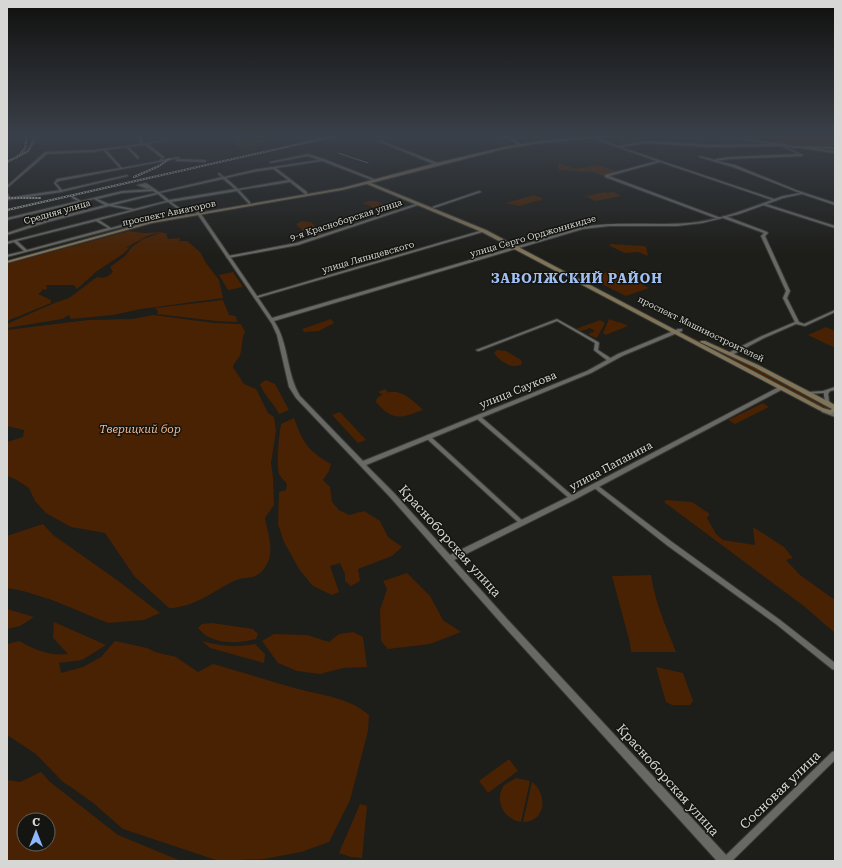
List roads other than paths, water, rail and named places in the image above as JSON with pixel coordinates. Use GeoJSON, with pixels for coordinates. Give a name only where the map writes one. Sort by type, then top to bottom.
{"type":"FeatureCollection","features":[{"type":"Feature","properties":{"kind":"main road","name":"проспект Авиаторов"},"geometry":{"type":"LineString","coordinates":[[7,261],[171,217],[342,189],[389,176]]}},
{"type":"Feature","properties":{"kind":"main road","name":"проспект Авиаторов"},"geometry":{"type":"LineString","coordinates":[[7,261],[112,229],[369,181]]}},
{"type":"Feature","properties":{"kind":"main road","name":"проспект Машиностроителей"},"geometry":{"type":"LineString","coordinates":[[369,181],[517,247]]}},
{"type":"Feature","properties":{"kind":"main road","name":"проспект Машиностроителей"},"geometry":{"type":"LineString","coordinates":[[369,181],[477,225],[678,331],[823,410],[830,412],[834,407],[730,354],[704,345]]}},
{"type":"Feature","properties":{"kind":"street"},"geometry":{"type":"LineString","coordinates":[[7,187],[20,176]]}},
{"type":"Feature","properties":{"kind":"street"},"geometry":{"type":"LineString","coordinates":[[61,191],[55,184],[55,181],[82,176]]}},
{"type":"Feature","properties":{"kind":"street"},"geometry":{"type":"LineString","coordinates":[[7,194],[9,197],[7,199],[61,191],[127,176]]}},
{"type":"Feature","properties":{"kind":"street"},"geometry":{"type":"LineString","coordinates":[[221,176],[246,199],[248,203]]}},
{"type":"Feature","properties":{"kind":"street","name":"Средняя улица"},"geometry":{"type":"LineString","coordinates":[[7,234],[109,205],[238,176]]}},
{"type":"Feature","properties":{"kind":"street"},"geometry":{"type":"LineString","coordinates":[[284,176],[306,193]]}},
{"type":"Feature","properties":{"kind":"street"},"geometry":{"type":"LineString","coordinates":[[357,176],[369,181]]}},
{"type":"Feature","properties":{"kind":"street"},"geometry":{"type":"LineString","coordinates":[[608,176],[606,176],[766,233],[763,236],[788,291],[785,298],[796,323]]}},
{"type":"Feature","properties":{"kind":"street"},"geometry":{"type":"LineString","coordinates":[[703,176],[776,200]]}},
{"type":"Feature","properties":{"kind":"street"},"geometry":{"type":"LineString","coordinates":[[758,176],[835,204]]}},
{"type":"Feature","properties":{"kind":"street"},"geometry":{"type":"LineString","coordinates":[[7,243],[169,201],[290,181]]}},
{"type":"Feature","properties":{"kind":"street"},"geometry":{"type":"LineString","coordinates":[[7,219],[122,192],[152,190],[186,214]]}},
{"type":"Feature","properties":{"kind":"street"},"geometry":{"type":"LineString","coordinates":[[433,207],[480,192]]}},
{"type":"Feature","properties":{"kind":"street","name":"улица Серго Орджоникидзе"},"geometry":{"type":"LineString","coordinates":[[271,320],[574,231],[602,225],[687,224],[721,217],[803,193]]}},
{"type":"Feature","properties":{"kind":"street"},"geometry":{"type":"LineString","coordinates":[[73,197],[81,202]]}},
{"type":"Feature","properties":{"kind":"street"},"geometry":{"type":"LineString","coordinates":[[95,199],[109,205],[135,209]]}},
{"type":"Feature","properties":{"kind":"street","name":"9-я Красноборская улица"},"geometry":{"type":"LineString","coordinates":[[228,256],[296,244],[322,237],[420,204]]}},
{"type":"Feature","properties":{"kind":"street"},"geometry":{"type":"LineString","coordinates":[[764,204],[835,227]]}},
{"type":"Feature","properties":{"kind":"street"},"geometry":{"type":"LineString","coordinates":[[35,213],[62,229]]}},
{"type":"Feature","properties":{"kind":"street","name":"Красноборская улица"},"geometry":{"type":"LineString","coordinates":[[199,213],[256,297],[279,335],[295,394],[362,464],[725,861]]}},
{"type":"Feature","properties":{"kind":"street"},"geometry":{"type":"LineString","coordinates":[[97,220],[112,229]]}},
{"type":"Feature","properties":{"kind":"street","name":"проспект Авиаторов"},"geometry":{"type":"LineString","coordinates":[[7,256],[139,221]]}},
{"type":"Feature","properties":{"kind":"street","name":"улица Ляпидевского"},"geometry":{"type":"LineString","coordinates":[[256,297],[484,231]]}},
{"type":"Feature","properties":{"kind":"street"},"geometry":{"type":"LineString","coordinates":[[15,241],[26,251]]}},
{"type":"Feature","properties":{"kind":"street"},"geometry":{"type":"LineString","coordinates":[[730,354],[763,336],[796,323],[804,325],[835,311]]}},
{"type":"Feature","properties":{"kind":"street"},"geometry":{"type":"LineString","coordinates":[[478,350],[557,320],[597,343],[596,350],[610,360]]}},
{"type":"Feature","properties":{"kind":"street","name":"улица Саукова"},"geometry":{"type":"LineString","coordinates":[[362,464],[590,372],[610,360],[678,331]]}},
{"type":"Feature","properties":{"kind":"street","name":"улица Папанина"},"geometry":{"type":"LineString","coordinates":[[449,559],[572,498],[781,388]]}},
{"type":"Feature","properties":{"kind":"street"},"geometry":{"type":"LineString","coordinates":[[808,393],[828,391],[835,388]]}},
{"type":"Feature","properties":{"kind":"street"},"geometry":{"type":"LineString","coordinates":[[828,391],[826,394],[827,400],[834,407]]}},
{"type":"Feature","properties":{"kind":"street","name":"проспект Машиностроителей"},"geometry":{"type":"LineString","coordinates":[[823,410],[835,416]]}},
{"type":"Feature","properties":{"kind":"street"},"geometry":{"type":"LineString","coordinates":[[478,417],[572,498]]}},
{"type":"Feature","properties":{"kind":"street"},"geometry":{"type":"LineString","coordinates":[[428,437],[522,523]]}},
{"type":"Feature","properties":{"kind":"street"},"geometry":{"type":"LineString","coordinates":[[595,486],[670,544],[778,622],[835,667]]}},
{"type":"Feature","properties":{"kind":"street","name":"Сосновая улица"},"geometry":{"type":"LineString","coordinates":[[725,861],[835,755]]}},
{"type":"Feature","properties":{"kind":"railway"},"geometry":{"type":"LineString","coordinates":[[7,210],[160,176]]}},
{"type":"Feature","properties":{"kind":"railway"},"geometry":{"type":"LineString","coordinates":[[7,198],[40,198]]}},
{"type":"Feature","properties":{"kind":"district","name":"ЗАВОЛЖСКИЙ РАЙОН"},"geometry":{"type":"Point","coordinates":[577,278]}},
{"type":"Feature","properties":{"kind":"park label","name":"Тверицкий бор"},"geometry":{"type":"Point","coordinates":[140,429]}}]}
